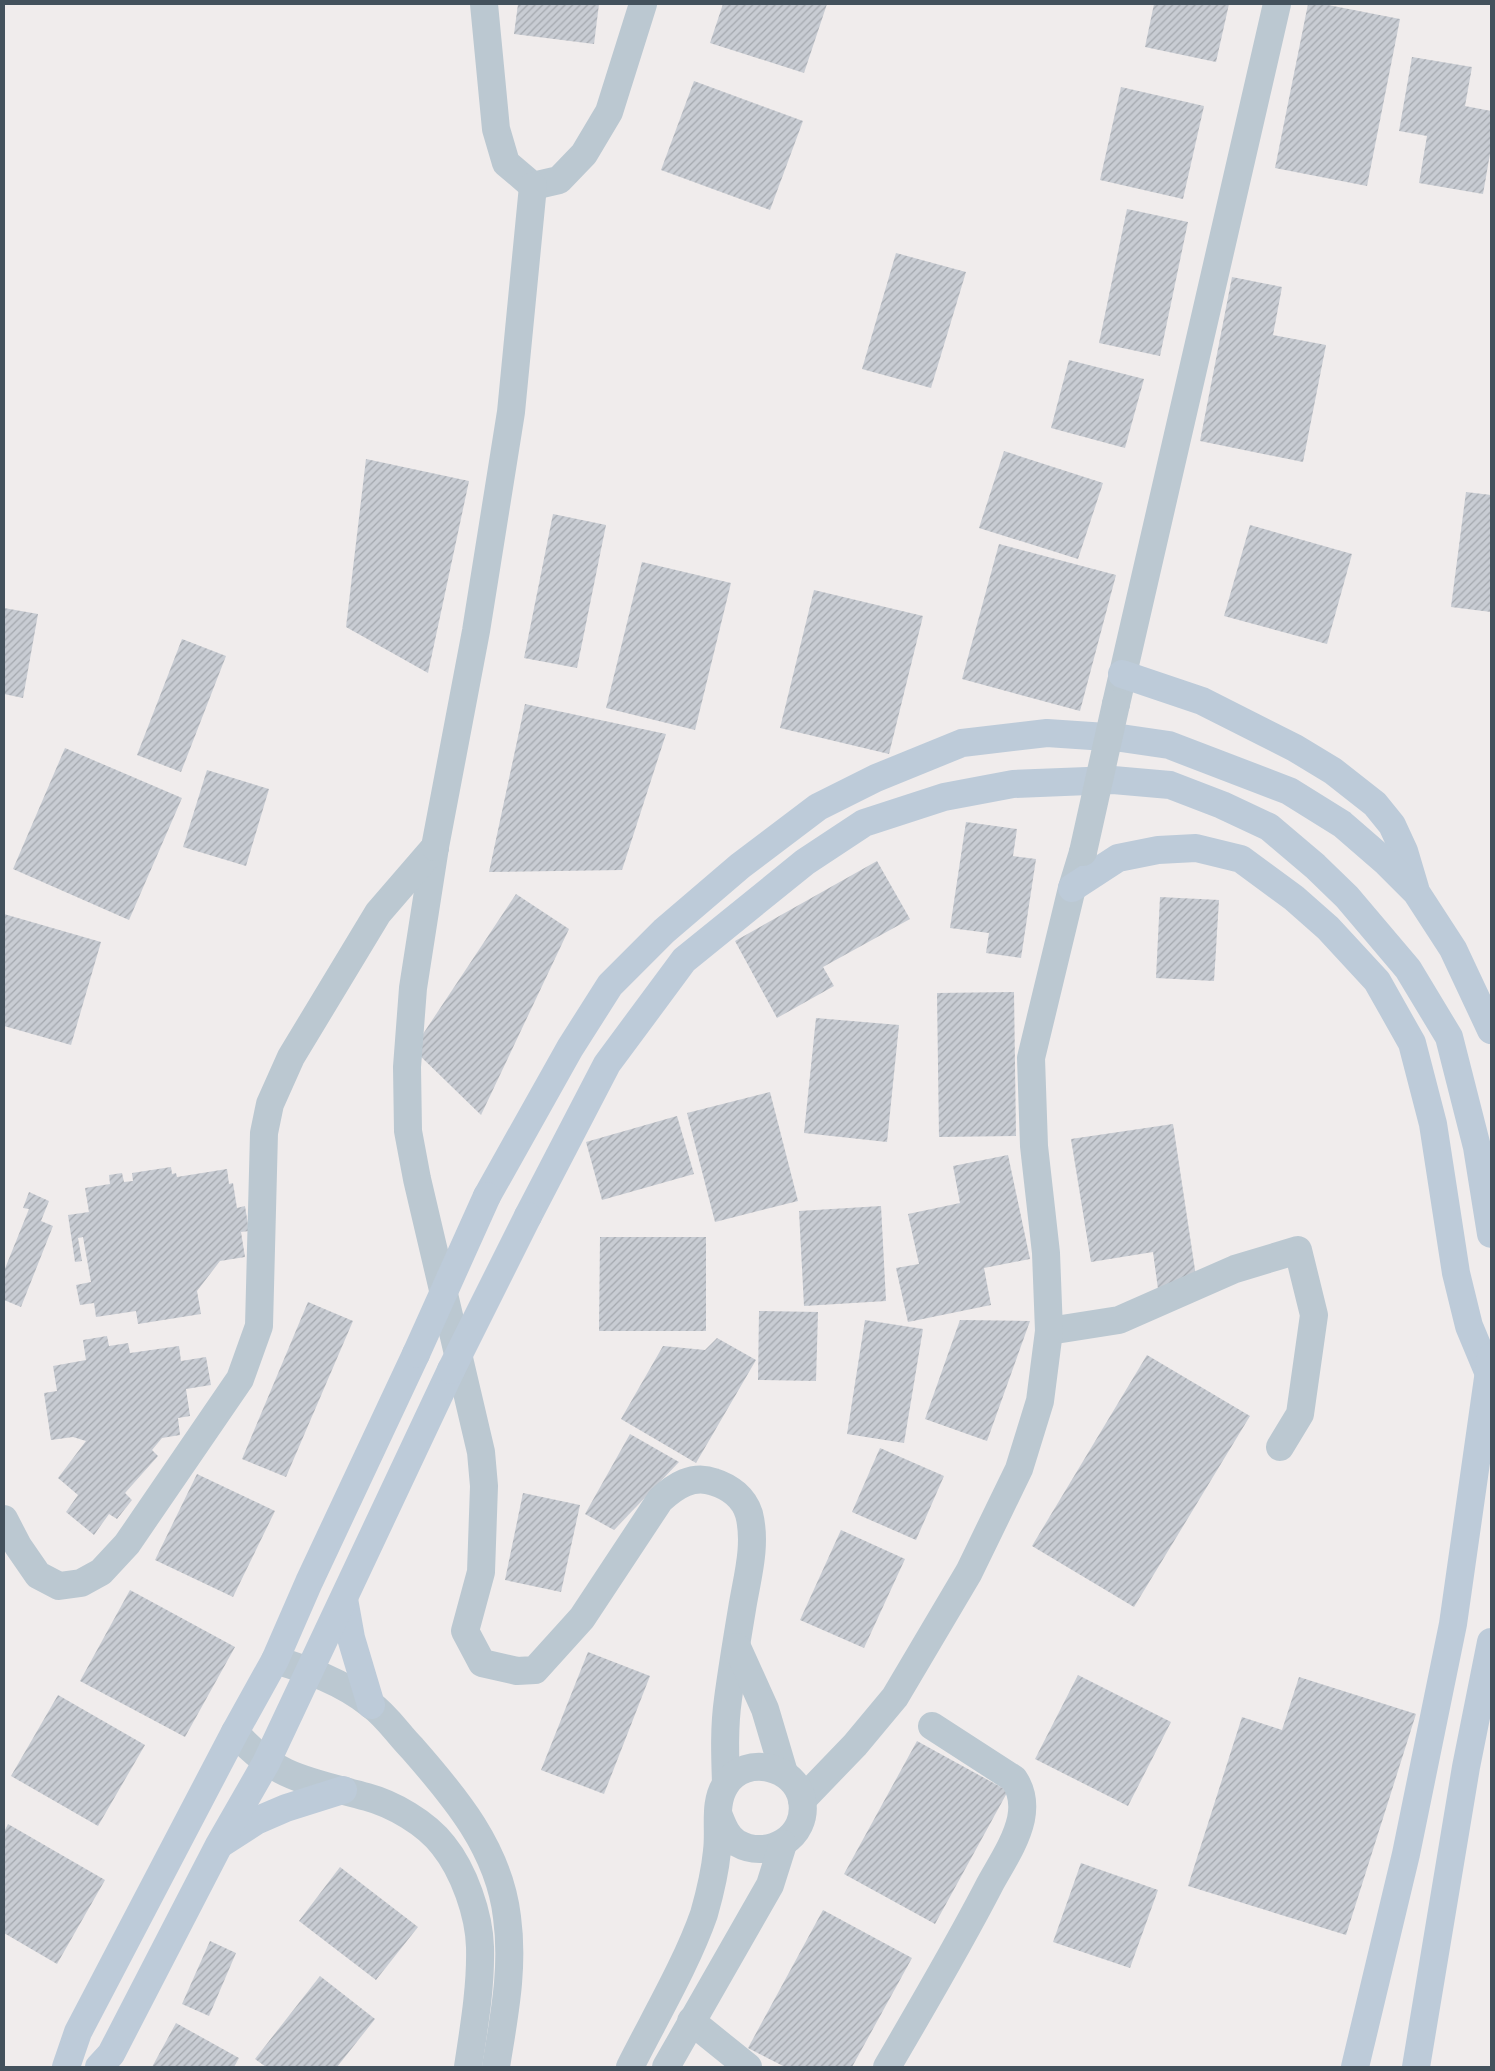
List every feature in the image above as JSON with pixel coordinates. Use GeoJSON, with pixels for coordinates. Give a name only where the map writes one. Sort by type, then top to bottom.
{"type":"FeatureCollection","features":[{"type":"Feature","properties":{"kind":"main road"},"geometry":{"type":"LineString","coordinates":[[1122,674],[1202,701],[1295,748],[1333,771],[1375,804],[1392,824],[1404,851],[1416,892]]}},
{"type":"Feature","properties":{"kind":"main road"},"geometry":{"type":"LineString","coordinates":[[66,2067],[78,2032],[235,1732],[275,1660],[487,1196],[570,1048],[610,985],[664,931],[740,866],[818,807],[876,778],[962,743],[1047,733],[1121,738],[1169,745],[1289,792],[1342,824],[1387,863],[1416,892],[1454,949],[1491,1030]]}},
{"type":"Feature","properties":{"kind":"main road"},"geometry":{"type":"LineString","coordinates":[[100,2067],[110,2054],[219,1845],[266,1763],[451,1370],[607,1064],[684,960],[805,862],[864,823],[944,797],[1013,784],[1113,780],[1170,785],[1222,805],[1269,827],[1316,866],[1347,897],[1408,969],[1449,1037],[1477,1147],[1491,1234]]}},
{"type":"Feature","properties":{"kind":"main road"},"geometry":{"type":"LineString","coordinates":[[1072,888],[1118,858],[1158,850],[1196,848],[1241,859],[1294,898],[1321,922],[1377,981],[1412,1043],[1433,1124],[1456,1273],[1469,1326],[1490,1365],[1453,1624],[1406,1854],[1355,2067]]}},
{"type":"Feature","properties":{"kind":"main road"},"geometry":{"type":"LineString","coordinates":[[344,1599],[351,1638],[371,1704]]}},
{"type":"Feature","properties":{"kind":"main road"},"geometry":{"type":"LineString","coordinates":[[1416,2067],[1466,1767],[1491,1642]]}},
{"type":"Feature","properties":{"kind":"main road"},"geometry":{"type":"LineString","coordinates":[[219,1845],[256,1821],[286,1808],[343,1790]]}},
{"type":"Feature","properties":{"kind":"street"},"geometry":{"type":"LineString","coordinates":[[484,4],[496,129],[506,163],[533,186]]}},
{"type":"Feature","properties":{"kind":"street"},"geometry":{"type":"LineString","coordinates":[[533,186],[559,180],[584,154],[608,112],[643,4]]}},
{"type":"Feature","properties":{"kind":"street"},"geometry":{"type":"LineString","coordinates":[[802,1800],[855,1745],[895,1697],[969,1572],[1020,1469],[1040,1401],[1048,1331],[1046,1253],[1034,1146],[1031,1058],[1072,888],[1083,852],[1122,674],[1278,4]]}},
{"type":"Feature","properties":{"kind":"street"},"geometry":{"type":"LineString","coordinates":[[533,186],[512,412],[476,631],[435,847],[413,988],[407,1067],[408,1131],[419,1188],[481,1452],[484,1486],[481,1572],[464,1631],[482,1662],[517,1671],[535,1670],[582,1618],[660,1500],[673,1487],[690,1480],[708,1480],[725,1485],[739,1496],[748,1512],[752,1530],[749,1572],[728,1701],[726,1783]]}},
{"type":"Feature","properties":{"kind":"street"},"geometry":{"type":"LineString","coordinates":[[4,1519],[18,1546],[38,1576],[59,1586],[81,1583],[101,1572],[127,1544],[240,1379],[259,1326],[264,1133],[270,1104],[290,1057],[378,913],[435,847]]}},
{"type":"Feature","properties":{"kind":"street"},"geometry":{"type":"LineString","coordinates":[[1048,1331],[1118,1320],[1235,1269],[1298,1250],[1314,1315],[1300,1414],[1280,1447]]}},
{"type":"Feature","properties":{"kind":"street"},"geometry":{"type":"LineString","coordinates":[[737,1646],[765,1708],[784,1773]]}},
{"type":"Feature","properties":{"kind":"street"},"geometry":{"type":"LineString","coordinates":[[275,1660],[310,1670],[371,1704],[443,1783],[473,1823],[494,1867],[507,1915],[511,1964],[496,2067]]}},
{"type":"Feature","properties":{"kind":"street"},"geometry":{"type":"LineString","coordinates":[[887,2067],[980,1904],[1017,1833],[1022,1818],[1023,1803],[1020,1788],[1014,1779],[932,1726]]}},
{"type":"Feature","properties":{"kind":"street"},"geometry":{"type":"LineString","coordinates":[[235,1732],[248,1748],[266,1763],[291,1776],[371,1798],[397,1810],[421,1825],[443,1844],[461,1875],[474,1909],[480,1945],[468,2067]]}},
{"type":"Feature","properties":{"kind":"street"},"geometry":{"type":"LineString","coordinates":[[630,2067],[703,1915],[713,1882],[718,1849],[718,1816],[719,1798],[726,1783],[738,1772],[753,1767],[769,1767],[784,1773],[796,1785],[802,1800],[802,1817],[795,1833],[783,1844],[768,1850],[751,1849],[736,1843],[725,1831],[718,1816]]}},
{"type":"Feature","properties":{"kind":"street"},"geometry":{"type":"LineString","coordinates":[[666,2067],[770,1885],[783,1844]]}},
{"type":"Feature","properties":{"kind":"street"},"geometry":{"type":"LineString","coordinates":[[691,2022],[748,2067]]}},
{"type":"Feature","properties":{"kind":"building"},"geometry":{"type":"Polygon","coordinates":[[[518,4],[599,4],[594,44],[514,34],[518,4]]]}},
{"type":"Feature","properties":{"kind":"building"},"geometry":{"type":"Polygon","coordinates":[[[723,4],[827,4],[804,73],[710,43],[723,4]]]}},
{"type":"Feature","properties":{"kind":"building"},"geometry":{"type":"Polygon","coordinates":[[[1154,4],[1229,4],[1216,62],[1145,47],[1154,4]]]}},
{"type":"Feature","properties":{"kind":"building"},"geometry":{"type":"Polygon","coordinates":[[[1308,4],[1323,4],[1400,19],[1367,186],[1275,168],[1308,4]]]}},
{"type":"Feature","properties":{"kind":"building"},"geometry":{"type":"Polygon","coordinates":[[[1412,57],[1472,67],[1465,106],[1491,111],[1491,148],[1483,194],[1419,183],[1427,136],[1399,131],[1412,57]]]}},
{"type":"Feature","properties":{"kind":"building"},"geometry":{"type":"Polygon","coordinates":[[[694,81],[803,121],[770,210],[661,170],[694,81]]]}},
{"type":"Feature","properties":{"kind":"building"},"geometry":{"type":"Polygon","coordinates":[[[1121,87],[1204,106],[1183,199],[1100,180],[1121,87]]]}},
{"type":"Feature","properties":{"kind":"building"},"geometry":{"type":"Polygon","coordinates":[[[1127,209],[1188,222],[1160,356],[1099,343],[1127,209]]]}},
{"type":"Feature","properties":{"kind":"building"},"geometry":{"type":"Polygon","coordinates":[[[896,253],[966,272],[931,388],[862,369],[896,253]]]}},
{"type":"Feature","properties":{"kind":"building"},"geometry":{"type":"Polygon","coordinates":[[[1232,277],[1282,287],[1273,335],[1326,345],[1303,462],[1200,441],[1232,277]]]}},
{"type":"Feature","properties":{"kind":"building"},"geometry":{"type":"Polygon","coordinates":[[[1069,360],[1144,379],[1125,448],[1051,428],[1069,360]]]}},
{"type":"Feature","properties":{"kind":"building"},"geometry":{"type":"Polygon","coordinates":[[[1004,451],[1103,483],[1078,559],[979,528],[1004,451]]]}},
{"type":"Feature","properties":{"kind":"building"},"geometry":{"type":"Polygon","coordinates":[[[366,459],[469,481],[428,673],[346,627],[366,459]]]}},
{"type":"Feature","properties":{"kind":"building"},"geometry":{"type":"Polygon","coordinates":[[[1466,492],[1491,495],[1491,612],[1451,607],[1466,492]]]}},
{"type":"Feature","properties":{"kind":"building"},"geometry":{"type":"Polygon","coordinates":[[[553,514],[606,525],[577,668],[524,658],[553,514]]]}},
{"type":"Feature","properties":{"kind":"building"},"geometry":{"type":"Polygon","coordinates":[[[1250,525],[1352,554],[1327,644],[1224,616],[1250,525]]]}},
{"type":"Feature","properties":{"kind":"building"},"geometry":{"type":"Polygon","coordinates":[[[999,544],[1116,575],[1080,711],[962,679],[999,544]]]}},
{"type":"Feature","properties":{"kind":"building"},"geometry":{"type":"Polygon","coordinates":[[[642,562],[731,583],[695,730],[606,708],[642,562]]]}},
{"type":"Feature","properties":{"kind":"building"},"geometry":{"type":"Polygon","coordinates":[[[814,590],[923,616],[889,754],[780,728],[814,590]]]}},
{"type":"Feature","properties":{"kind":"building"},"geometry":{"type":"Polygon","coordinates":[[[4,608],[38,614],[23,698],[4,694],[4,608]]]}},
{"type":"Feature","properties":{"kind":"building"},"geometry":{"type":"Polygon","coordinates":[[[182,639],[226,656],[181,772],[137,755],[182,639]]]}},
{"type":"Feature","properties":{"kind":"building"},"geometry":{"type":"Polygon","coordinates":[[[525,704],[666,734],[622,870],[489,872],[525,704]]]}},
{"type":"Feature","properties":{"kind":"building"},"geometry":{"type":"Polygon","coordinates":[[[65,748],[182,798],[129,920],[13,869],[65,748]]]}},
{"type":"Feature","properties":{"kind":"building"},"geometry":{"type":"Polygon","coordinates":[[[207,770],[269,789],[246,866],[183,847],[207,770]]]}},
{"type":"Feature","properties":{"kind":"building"},"geometry":{"type":"Polygon","coordinates":[[[966,822],[1017,829],[1013,856],[1036,859],[1021,958],[986,953],[989,933],[950,928],[966,822]]]}},
{"type":"Feature","properties":{"kind":"building"},"geometry":{"type":"Polygon","coordinates":[[[877,861],[910,919],[823,967],[834,986],[777,1018],[735,941],[877,861]]]}},
{"type":"Feature","properties":{"kind":"building"},"geometry":{"type":"Polygon","coordinates":[[[516,894],[569,929],[481,1115],[413,1049],[516,894]]]}},
{"type":"Feature","properties":{"kind":"building"},"geometry":{"type":"Polygon","coordinates":[[[1160,897],[1219,900],[1214,981],[1156,978],[1160,897]]]}},
{"type":"Feature","properties":{"kind":"building"},"geometry":{"type":"Polygon","coordinates":[[[4,914],[101,942],[71,1045],[4,1026],[4,914]]]}},
{"type":"Feature","properties":{"kind":"building"},"geometry":{"type":"Polygon","coordinates":[[[1014,992],[1016,1136],[939,1137],[937,993],[1014,992]]]}},
{"type":"Feature","properties":{"kind":"building"},"geometry":{"type":"Polygon","coordinates":[[[816,1018],[899,1025],[887,1142],[804,1133],[816,1018]]]}},
{"type":"Feature","properties":{"kind":"building"},"geometry":{"type":"Polygon","coordinates":[[[770,1092],[798,1201],[715,1222],[687,1113],[770,1092]]]}},
{"type":"Feature","properties":{"kind":"building"},"geometry":{"type":"Polygon","coordinates":[[[677,1116],[694,1174],[602,1200],[586,1142],[677,1116]]]}},
{"type":"Feature","properties":{"kind":"building"},"geometry":{"type":"Polygon","coordinates":[[[1173,1124],[1197,1283],[1158,1289],[1153,1252],[1091,1262],[1071,1139],[1173,1124]]]}},
{"type":"Feature","properties":{"kind":"building"},"geometry":{"type":"Polygon","coordinates":[[[1008,1155],[1030,1259],[984,1268],[991,1305],[908,1322],[896,1268],[919,1264],[908,1214],[960,1203],[953,1166],[1008,1155]]]}},
{"type":"Feature","properties":{"kind":"building"},"geometry":{"type":"Polygon","coordinates":[[[171,1167],[172,1174],[176,1173],[177,1177],[227,1169],[229,1184],[233,1183],[237,1208],[245,1206],[249,1231],[241,1232],[245,1257],[220,1261],[197,1291],[201,1314],[138,1324],[136,1311],[96,1317],[94,1303],[80,1305],[76,1285],[91,1282],[83,1237],[78,1238],[82,1261],[75,1262],[68,1215],[89,1212],[85,1188],[110,1184],[109,1175],[122,1173],[124,1182],[133,1181],[132,1173],[171,1167]]]}},
{"type":"Feature","properties":{"kind":"building"},"geometry":{"type":"Polygon","coordinates":[[[29,1192],[49,1201],[41,1221],[53,1226],[21,1307],[4,1300],[4,1271],[29,1209],[23,1208],[29,1192]]]}},
{"type":"Feature","properties":{"kind":"building"},"geometry":{"type":"Polygon","coordinates":[[[881,1206],[886,1301],[804,1306],[799,1211],[881,1206]]]}},
{"type":"Feature","properties":{"kind":"building"},"geometry":{"type":"Polygon","coordinates":[[[600,1237],[706,1237],[706,1331],[599,1331],[600,1237]]]}},
{"type":"Feature","properties":{"kind":"building"},"geometry":{"type":"Polygon","coordinates":[[[308,1302],[353,1321],[286,1477],[242,1459],[308,1302]]]}},
{"type":"Feature","properties":{"kind":"building"},"geometry":{"type":"Polygon","coordinates":[[[759,1311],[818,1312],[816,1381],[758,1380],[759,1311]]]}},
{"type":"Feature","properties":{"kind":"building"},"geometry":{"type":"Polygon","coordinates":[[[865,1320],[923,1329],[904,1443],[847,1434],[865,1320]]]}},
{"type":"Feature","properties":{"kind":"building"},"geometry":{"type":"Polygon","coordinates":[[[960,1320],[1030,1321],[987,1441],[925,1419],[960,1320]]]}},
{"type":"Feature","properties":{"kind":"building"},"geometry":{"type":"Polygon","coordinates":[[[107,1336],[109,1346],[128,1343],[130,1353],[179,1346],[181,1361],[206,1357],[211,1385],[186,1389],[190,1416],[178,1418],[180,1435],[162,1438],[152,1450],[158,1456],[125,1493],[132,1500],[117,1519],[109,1514],[94,1535],[66,1512],[78,1495],[58,1478],[86,1441],[73,1437],[51,1440],[44,1393],[57,1391],[53,1366],[86,1360],[83,1340],[107,1336]]]}},
{"type":"Feature","properties":{"kind":"building"},"geometry":{"type":"Polygon","coordinates":[[[717,1338],[756,1360],[696,1463],[621,1419],[663,1346],[705,1350],[717,1338]]]}},
{"type":"Feature","properties":{"kind":"building"},"geometry":{"type":"Polygon","coordinates":[[[1147,1355],[1250,1416],[1134,1607],[1032,1546],[1147,1355]]]}},
{"type":"Feature","properties":{"kind":"building"},"geometry":{"type":"Polygon","coordinates":[[[630,1434],[679,1462],[614,1530],[585,1514],[630,1434]]]}},
{"type":"Feature","properties":{"kind":"building"},"geometry":{"type":"Polygon","coordinates":[[[880,1448],[944,1476],[916,1540],[852,1512],[880,1448]]]}},
{"type":"Feature","properties":{"kind":"building"},"geometry":{"type":"Polygon","coordinates":[[[197,1474],[275,1511],[233,1597],[155,1560],[197,1474]]]}},
{"type":"Feature","properties":{"kind":"building"},"geometry":{"type":"Polygon","coordinates":[[[523,1493],[580,1505],[561,1592],[505,1580],[523,1493]]]}},
{"type":"Feature","properties":{"kind":"building"},"geometry":{"type":"Polygon","coordinates":[[[841,1530],[905,1559],[864,1648],[800,1620],[841,1530]]]}},
{"type":"Feature","properties":{"kind":"building"},"geometry":{"type":"Polygon","coordinates":[[[130,1590],[235,1647],[185,1737],[80,1681],[130,1590]]]}},
{"type":"Feature","properties":{"kind":"building"},"geometry":{"type":"Polygon","coordinates":[[[588,1652],[650,1676],[604,1794],[541,1770],[588,1652]]]}},
{"type":"Feature","properties":{"kind":"building"},"geometry":{"type":"Polygon","coordinates":[[[1078,1675],[1171,1722],[1128,1806],[1035,1759],[1078,1675]]]}},
{"type":"Feature","properties":{"kind":"building"},"geometry":{"type":"Polygon","coordinates":[[[1299,1677],[1416,1714],[1346,1935],[1188,1886],[1242,1717],[1282,1730],[1299,1677]]]}},
{"type":"Feature","properties":{"kind":"building"},"geometry":{"type":"Polygon","coordinates":[[[58,1695],[145,1745],[98,1826],[11,1776],[58,1695]]]}},
{"type":"Feature","properties":{"kind":"building"},"geometry":{"type":"Polygon","coordinates":[[[917,1741],[1008,1791],[935,1924],[844,1874],[917,1741]]]}},
{"type":"Feature","properties":{"kind":"building"},"geometry":{"type":"Polygon","coordinates":[[[8,1824],[105,1880],[57,1964],[4,1933],[4,1832],[8,1824]]]}},
{"type":"Feature","properties":{"kind":"building"},"geometry":{"type":"Polygon","coordinates":[[[1081,1863],[1158,1890],[1130,1968],[1053,1942],[1081,1863]]]}},
{"type":"Feature","properties":{"kind":"building"},"geometry":{"type":"Polygon","coordinates":[[[340,1867],[418,1927],[376,1980],[299,1921],[340,1867]]]}},
{"type":"Feature","properties":{"kind":"building"},"geometry":{"type":"Polygon","coordinates":[[[823,1910],[912,1958],[852,2067],[785,2067],[748,2048],[823,1910]]]}},
{"type":"Feature","properties":{"kind":"building"},"geometry":{"type":"Polygon","coordinates":[[[210,1941],[236,1953],[209,2016],[182,2004],[210,1941]]]}},
{"type":"Feature","properties":{"kind":"building"},"geometry":{"type":"Polygon","coordinates":[[[320,1976],[375,2019],[337,2067],[266,2067],[255,2059],[320,1976]]]}},
{"type":"Feature","properties":{"kind":"building"},"geometry":{"type":"Polygon","coordinates":[[[176,2023],[239,2058],[234,2067],[152,2067],[176,2023]]]}}]}
